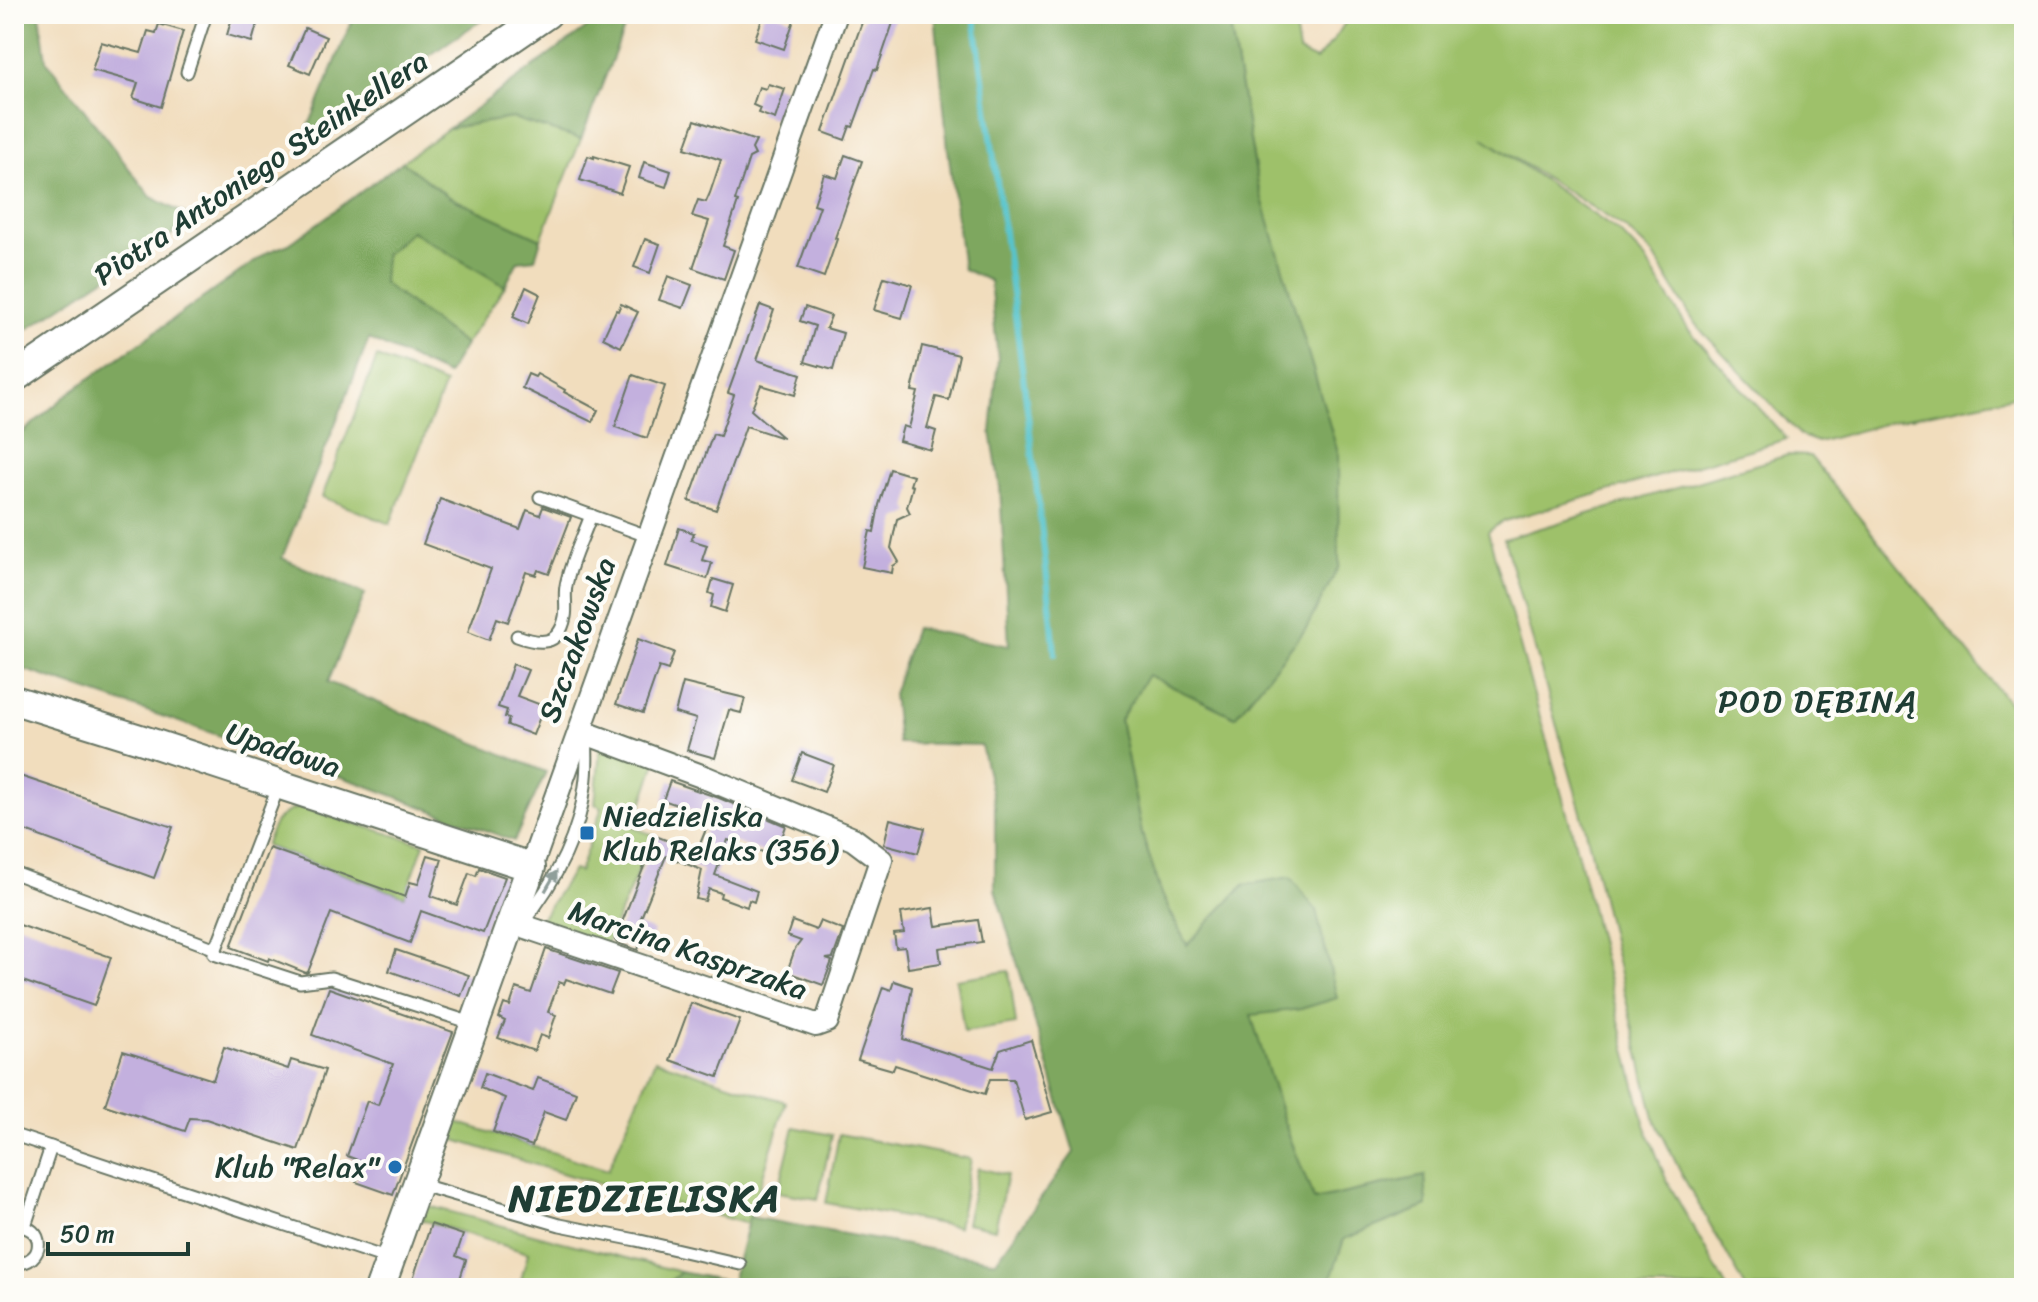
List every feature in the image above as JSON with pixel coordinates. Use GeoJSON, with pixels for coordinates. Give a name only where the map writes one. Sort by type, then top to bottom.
{"type":"FeatureCollection","features":[{"type":"Feature","properties":{"kind":"street","name":"Piotra Antoniego Steinkellera"},"geometry":{"type":"LineString","coordinates":[[14,378],[547,14]]}},
{"type":"Feature","properties":{"kind":"street","name":"Szczakowska"},"geometry":{"type":"LineString","coordinates":[[380,1288],[512,930],[531,867],[584,727],[836,14]]}},
{"type":"Feature","properties":{"kind":"street","name":"Upadowa"},"geometry":{"type":"LineString","coordinates":[[14,700],[531,867]]}},
{"type":"Feature","properties":{"kind":"street","name":"Marcina Kasprzaka"},"geometry":{"type":"LineString","coordinates":[[512,930],[816,1025],[827,1021],[881,860],[853,839],[584,727]]}},
{"type":"Feature","properties":{"kind":"lane"},"geometry":{"type":"LineString","coordinates":[[187,72],[206,14]]}},
{"type":"Feature","properties":{"kind":"lane"},"geometry":{"type":"LineString","coordinates":[[540,497],[650,537]]}},
{"type":"Feature","properties":{"kind":"lane"},"geometry":{"type":"LineString","coordinates":[[517,636],[547,642],[563,625],[566,587],[591,515]]}},
{"type":"Feature","properties":{"kind":"lane"},"geometry":{"type":"LineString","coordinates":[[512,930],[539,903],[566,854],[586,784],[584,727]]}},
{"type":"Feature","properties":{"kind":"lane"},"geometry":{"type":"LineString","coordinates":[[279,784],[214,954],[300,982],[331,978],[475,1024]]}},
{"type":"Feature","properties":{"kind":"lane"},"geometry":{"type":"LineString","coordinates":[[14,873],[216,949]]}},
{"type":"Feature","properties":{"kind":"lane"},"geometry":{"type":"LineString","coordinates":[[14,1135],[390,1259]]}},
{"type":"Feature","properties":{"kind":"lane"},"geometry":{"type":"LineString","coordinates":[[14,1263],[25,1263],[37,1253],[36,1234],[20,1226],[51,1147]]}},
{"type":"Feature","properties":{"kind":"lane"},"geometry":{"type":"LineString","coordinates":[[418,1184],[560,1225],[740,1264]]}},
{"type":"Feature","properties":{"kind":"green space"},"geometry":{"type":"Polygon","coordinates":[[[14,14],[40,14],[46,60],[151,197],[195,219],[14,338],[14,14]]]}},
{"type":"Feature","properties":{"kind":"green space"},"geometry":{"type":"Polygon","coordinates":[[[355,14],[491,14],[301,145],[355,14]]]}},
{"type":"Feature","properties":{"kind":"green space"},"geometry":{"type":"Polygon","coordinates":[[[606,14],[633,14],[626,24],[581,139],[512,118],[449,128],[606,14]]]}},
{"type":"Feature","properties":{"kind":"green space"},"geometry":{"type":"Polygon","coordinates":[[[935,14],[1228,14],[1258,185],[1338,453],[1339,566],[1306,629],[1235,717],[1148,675],[1120,720],[1142,834],[1161,894],[1187,945],[1244,885],[1290,877],[1316,910],[1337,998],[1301,1009],[1251,1015],[1284,1122],[1314,1200],[1425,1176],[1427,1206],[1344,1239],[1328,1288],[662,1288],[681,1272],[732,1282],[749,1217],[996,1261],[1074,1152],[995,889],[995,807],[981,745],[898,743],[893,694],[915,628],[1009,646],[1000,487],[991,432],[998,359],[990,281],[963,269],[935,14]]]}},
{"type":"Feature","properties":{"kind":"green space"},"geometry":{"type":"Polygon","coordinates":[[[1228,14],[1293,14],[1299,52],[1316,60],[1351,14],[2024,14],[2024,394],[1898,420],[1818,442],[1801,436],[1696,325],[1653,254],[1626,229],[1482,137],[1620,233],[1645,259],[1688,329],[1787,439],[1501,522],[1488,532],[1572,831],[1644,1122],[1666,1179],[1727,1288],[1328,1288],[1344,1239],[1427,1206],[1425,1176],[1314,1200],[1284,1122],[1250,1014],[1301,1009],[1244,885],[1187,946],[1162,894],[1142,834],[1120,719],[1148,674],[1258,185],[1228,14]]]}},
{"type":"Feature","properties":{"kind":"green space"},"geometry":{"type":"Polygon","coordinates":[[[512,118],[581,139],[541,239],[449,197],[402,162],[449,128],[512,118]]]}},
{"type":"Feature","properties":{"kind":"green space"},"geometry":{"type":"Polygon","coordinates":[[[402,162],[449,197],[541,239],[535,259],[518,261],[505,286],[411,231],[385,255],[383,283],[465,345],[447,375],[369,339],[282,558],[365,594],[328,682],[546,772],[514,841],[362,784],[14,666],[14,440],[69,393],[268,252],[289,244],[402,162]]]}},
{"type":"Feature","properties":{"kind":"green space"},"geometry":{"type":"Polygon","coordinates":[[[411,231],[505,286],[465,345],[382,283],[385,255],[411,231]]]}},
{"type":"Feature","properties":{"kind":"green space"},"geometry":{"type":"Polygon","coordinates":[[[377,357],[445,384],[390,524],[322,497],[377,357]]]}},
{"type":"Feature","properties":{"kind":"green space"},"geometry":{"type":"Polygon","coordinates":[[[1788,455],[1810,456],[2024,722],[2024,1288],[1746,1288],[1681,1173],[1654,1118],[1585,826],[1504,539],[1788,455]]]}},
{"type":"Feature","properties":{"kind":"green space"},"geometry":{"type":"Polygon","coordinates":[[[602,727],[659,753],[634,828],[654,835],[602,954],[531,928],[543,916],[573,870],[579,872],[602,807],[595,804],[602,727]]]}},
{"type":"Feature","properties":{"kind":"green space"},"geometry":{"type":"Polygon","coordinates":[[[300,807],[424,844],[405,897],[265,846],[276,821],[300,807]]]}},
{"type":"Feature","properties":{"kind":"green space"},"geometry":{"type":"Polygon","coordinates":[[[1009,971],[1016,1024],[964,1032],[956,979],[1009,971]]]}},
{"type":"Feature","properties":{"kind":"green space"},"geometry":{"type":"Polygon","coordinates":[[[655,1060],[786,1102],[748,1224],[571,1176],[452,1139],[457,1122],[608,1170],[655,1060]]]}},
{"type":"Feature","properties":{"kind":"green space"},"geometry":{"type":"Polygon","coordinates":[[[794,1127],[832,1135],[818,1199],[778,1192],[794,1127]]]}},
{"type":"Feature","properties":{"kind":"green space"},"geometry":{"type":"Polygon","coordinates":[[[839,1134],[971,1159],[958,1227],[826,1203],[839,1134]]]}},
{"type":"Feature","properties":{"kind":"green space"},"geometry":{"type":"Polygon","coordinates":[[[978,1168],[1007,1175],[995,1229],[966,1223],[978,1168]]]}},
{"type":"Feature","properties":{"kind":"green space"},"geometry":{"type":"Polygon","coordinates":[[[429,1206],[681,1272],[662,1288],[519,1288],[528,1253],[422,1220],[429,1206]]]}},
{"type":"Feature","properties":{"kind":"building"},"geometry":{"type":"Polygon","coordinates":[[[233,14],[260,14],[252,42],[227,35],[233,14]]]}},
{"type":"Feature","properties":{"kind":"building"},"geometry":{"type":"Polygon","coordinates":[[[764,14],[777,14],[794,20],[784,49],[755,39],[764,14]]]}},
{"type":"Feature","properties":{"kind":"building"},"geometry":{"type":"Polygon","coordinates":[[[865,14],[896,14],[877,70],[874,69],[853,127],[850,126],[845,140],[823,132],[865,14]]]}},
{"type":"Feature","properties":{"kind":"building"},"geometry":{"type":"Polygon","coordinates":[[[159,24],[183,31],[161,107],[133,98],[138,83],[92,70],[101,42],[141,53],[148,31],[156,33],[159,24]]]}},
{"type":"Feature","properties":{"kind":"building"},"geometry":{"type":"Polygon","coordinates":[[[305,28],[326,37],[310,74],[289,65],[305,28]]]}},
{"type":"Feature","properties":{"kind":"building"},"geometry":{"type":"Polygon","coordinates":[[[768,84],[785,89],[775,119],[758,113],[760,108],[753,105],[759,87],[766,89],[768,84]]]}},
{"type":"Feature","properties":{"kind":"building"},"geometry":{"type":"Polygon","coordinates":[[[695,120],[756,141],[752,149],[755,155],[749,158],[723,246],[734,250],[724,279],[693,268],[709,221],[692,216],[698,200],[706,202],[721,160],[685,148],[695,120]]]}},
{"type":"Feature","properties":{"kind":"building"},"geometry":{"type":"Polygon","coordinates":[[[845,155],[862,161],[824,277],[798,268],[820,206],[814,204],[824,174],[837,178],[845,155]]]}},
{"type":"Feature","properties":{"kind":"building"},"geometry":{"type":"Polygon","coordinates":[[[588,156],[629,167],[620,193],[580,180],[588,156]]]}},
{"type":"Feature","properties":{"kind":"building"},"geometry":{"type":"Polygon","coordinates":[[[644,162],[671,171],[666,187],[639,178],[644,162]]]}},
{"type":"Feature","properties":{"kind":"building"},"geometry":{"type":"Polygon","coordinates":[[[645,239],[660,244],[650,273],[634,267],[645,239]]]}},
{"type":"Feature","properties":{"kind":"building"},"geometry":{"type":"Polygon","coordinates":[[[668,276],[692,285],[683,308],[659,300],[668,276]]]}},
{"type":"Feature","properties":{"kind":"building"},"geometry":{"type":"Polygon","coordinates":[[[884,277],[912,285],[902,318],[874,310],[884,277]]]}},
{"type":"Feature","properties":{"kind":"building"},"geometry":{"type":"Polygon","coordinates":[[[526,287],[540,294],[528,324],[513,317],[526,287]]]}},
{"type":"Feature","properties":{"kind":"building"},"geometry":{"type":"Polygon","coordinates":[[[621,304],[638,312],[621,347],[603,338],[621,304]]]}},
{"type":"Feature","properties":{"kind":"building"},"geometry":{"type":"Polygon","coordinates":[[[760,305],[774,310],[757,360],[801,374],[795,395],[761,385],[751,410],[783,438],[746,426],[716,510],[689,501],[713,434],[720,436],[734,395],[728,393],[760,305]]]}},
{"type":"Feature","properties":{"kind":"building"},"geometry":{"type":"Polygon","coordinates":[[[805,307],[831,316],[826,328],[843,333],[833,370],[805,362],[815,326],[800,321],[805,307]]]}},
{"type":"Feature","properties":{"kind":"building"},"geometry":{"type":"Polygon","coordinates":[[[922,346],[959,355],[949,400],[936,397],[927,428],[936,431],[931,450],[899,441],[903,426],[909,428],[918,392],[912,391],[922,346]]]}},
{"type":"Feature","properties":{"kind":"building"},"geometry":{"type":"Polygon","coordinates":[[[528,374],[535,377],[537,374],[598,410],[592,422],[522,388],[528,374]]]}},
{"type":"Feature","properties":{"kind":"building"},"geometry":{"type":"Polygon","coordinates":[[[633,375],[665,386],[647,438],[615,427],[633,375]]]}},
{"type":"Feature","properties":{"kind":"building"},"geometry":{"type":"Polygon","coordinates":[[[890,469],[913,476],[907,507],[910,513],[897,519],[891,548],[899,562],[893,566],[892,573],[862,567],[890,469]]]}},
{"type":"Feature","properties":{"kind":"building"},"geometry":{"type":"Polygon","coordinates":[[[440,499],[520,529],[527,510],[540,515],[543,507],[571,517],[549,574],[538,570],[536,575],[526,572],[508,622],[497,618],[489,640],[468,632],[491,569],[423,544],[440,499]]]}},
{"type":"Feature","properties":{"kind":"building"},"geometry":{"type":"Polygon","coordinates":[[[679,528],[694,533],[691,540],[707,545],[702,560],[712,563],[707,579],[667,566],[679,528]]]}},
{"type":"Feature","properties":{"kind":"building"},"geometry":{"type":"Polygon","coordinates":[[[713,579],[733,585],[725,612],[711,607],[714,595],[709,593],[713,579]]]}},
{"type":"Feature","properties":{"kind":"building"},"geometry":{"type":"Polygon","coordinates":[[[638,639],[674,652],[668,670],[659,667],[643,713],[616,704],[638,639]]]}},
{"type":"Feature","properties":{"kind":"building"},"geometry":{"type":"Polygon","coordinates":[[[513,664],[528,670],[517,696],[544,706],[533,735],[507,725],[507,710],[498,707],[513,664]]]}},
{"type":"Feature","properties":{"kind":"building"},"geometry":{"type":"Polygon","coordinates":[[[683,683],[745,698],[741,713],[729,710],[715,758],[687,750],[696,719],[675,713],[683,683]]]}},
{"type":"Feature","properties":{"kind":"building"},"geometry":{"type":"Polygon","coordinates":[[[802,753],[834,765],[824,792],[792,780],[802,753]]]}},
{"type":"Feature","properties":{"kind":"building"},"geometry":{"type":"Polygon","coordinates":[[[14,774],[173,827],[154,878],[17,828],[22,813],[14,811],[14,774]]]}},
{"type":"Feature","properties":{"kind":"building"},"geometry":{"type":"Polygon","coordinates":[[[670,781],[786,826],[775,856],[728,840],[715,875],[757,891],[754,902],[749,900],[747,907],[720,897],[721,893],[709,889],[705,901],[696,899],[702,870],[666,856],[638,925],[654,931],[649,944],[641,941],[638,950],[615,940],[656,836],[698,849],[711,817],[663,800],[670,781]]]}},
{"type":"Feature","properties":{"kind":"building"},"geometry":{"type":"Polygon","coordinates":[[[890,819],[925,828],[918,853],[884,844],[890,819]]]}},
{"type":"Feature","properties":{"kind":"building"},"geometry":{"type":"Polygon","coordinates":[[[269,848],[405,897],[410,882],[418,884],[428,855],[442,859],[431,896],[457,905],[469,873],[476,876],[479,868],[505,877],[483,933],[421,911],[410,943],[331,913],[306,973],[231,947],[269,848]]]}},
{"type":"Feature","properties":{"kind":"building"},"geometry":{"type":"Polygon","coordinates":[[[933,908],[936,926],[978,920],[982,942],[939,948],[941,963],[908,968],[905,947],[896,948],[894,934],[904,933],[901,913],[933,908]]]}},
{"type":"Feature","properties":{"kind":"building"},"geometry":{"type":"Polygon","coordinates":[[[792,921],[816,930],[820,921],[843,930],[833,958],[826,959],[832,961],[823,985],[787,972],[801,941],[787,936],[792,921]]]}},
{"type":"Feature","properties":{"kind":"building"},"geometry":{"type":"Polygon","coordinates":[[[14,923],[111,957],[94,1006],[14,978],[14,923]]]}},
{"type":"Feature","properties":{"kind":"building"},"geometry":{"type":"Polygon","coordinates":[[[546,949],[618,973],[610,994],[566,979],[564,984],[559,982],[548,1012],[556,1015],[548,1038],[540,1035],[534,1051],[498,1038],[505,1021],[499,1018],[504,1004],[510,1006],[516,988],[531,993],[546,949]]]}},
{"type":"Feature","properties":{"kind":"building"},"geometry":{"type":"Polygon","coordinates":[[[396,950],[469,975],[461,996],[389,971],[396,950]]]}},
{"type":"Feature","properties":{"kind":"building"},"geometry":{"type":"Polygon","coordinates":[[[894,981],[912,987],[903,1039],[993,1068],[1000,1050],[1031,1040],[1052,1112],[1025,1120],[1013,1079],[990,1079],[985,1094],[895,1065],[893,1070],[858,1060],[883,987],[891,990],[894,981]]]}},
{"type":"Feature","properties":{"kind":"building"},"geometry":{"type":"Polygon","coordinates":[[[329,988],[453,1032],[393,1195],[356,1182],[363,1162],[347,1156],[367,1101],[378,1105],[393,1064],[312,1035],[329,988]]]}},
{"type":"Feature","properties":{"kind":"building"},"geometry":{"type":"Polygon","coordinates":[[[691,1003],[740,1020],[718,1077],[670,1060],[691,1003]]]}},
{"type":"Feature","properties":{"kind":"building"},"geometry":{"type":"Polygon","coordinates":[[[224,1047],[288,1069],[291,1060],[325,1070],[298,1150],[206,1119],[190,1118],[185,1131],[105,1105],[123,1051],[213,1080],[224,1047]]]}},
{"type":"Feature","properties":{"kind":"building"},"geometry":{"type":"Polygon","coordinates":[[[485,1073],[533,1091],[538,1078],[576,1092],[566,1120],[544,1112],[532,1146],[493,1132],[505,1098],[480,1088],[485,1073]]]}},
{"type":"Feature","properties":{"kind":"building"},"geometry":{"type":"Polygon","coordinates":[[[431,1224],[463,1235],[456,1256],[466,1260],[457,1288],[410,1288],[431,1224]]]}},
{"type":"Feature","properties":{"kind":"waterway"},"geometry":{"type":"LineString","coordinates":[[974,14],[1023,373],[1055,654]]}},
{"type":"Feature","properties":{"kind":"place","name":"Niedzieliska Klub Relaks (356)"},"geometry":{"type":"Point","coordinates":[587,833]}},
{"type":"Feature","properties":{"kind":"place","name":"Klub \"Relax\""},"geometry":{"type":"Point","coordinates":[395,1167]}},
{"type":"Feature","properties":{"kind":"district","name":"POD DĘBINĄ"},"geometry":{"type":"Point","coordinates":[1818,701]}},
{"type":"Feature","properties":{"kind":"district","name":"NIEDZIELISKA"},"geometry":{"type":"Point","coordinates":[645,1198]}}]}
